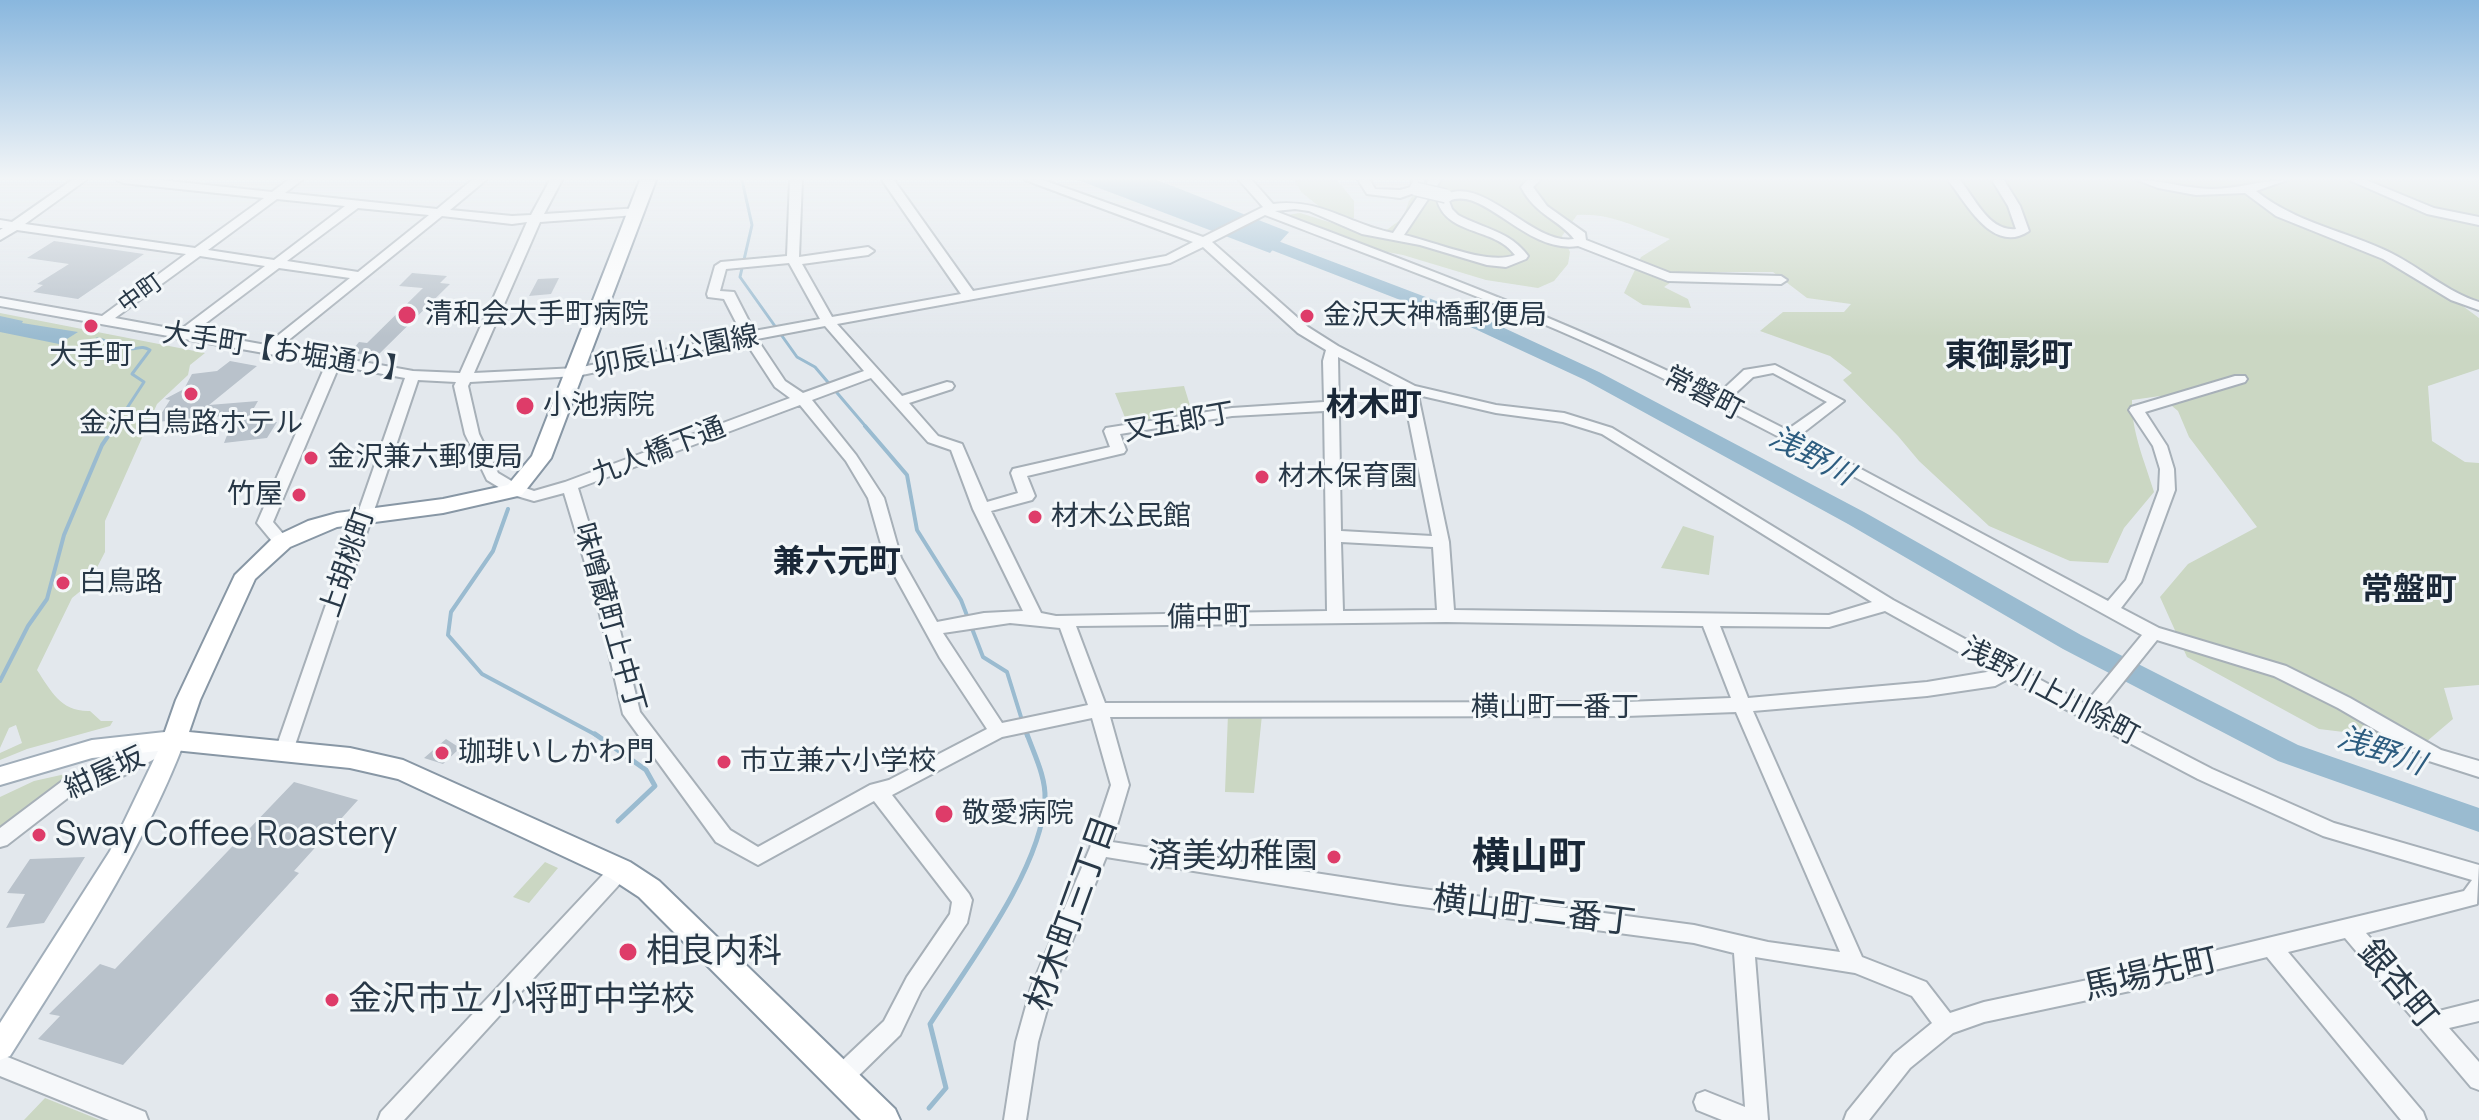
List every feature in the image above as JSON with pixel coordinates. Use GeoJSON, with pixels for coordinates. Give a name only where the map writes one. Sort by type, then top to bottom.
{"type":"FeatureCollection","features":[{"type":"Feature","properties":{"kind":"highway"},"geometry":{"type":"LineString","coordinates":[[628,232],[577,372],[541,458],[515,490],[443,506],[316,526],[282,542],[246,575],[188,700],[174,740],[350,758],[403,770],[620,870],[649,889],[884,1120]]}},
{"type":"Feature","properties":{"kind":"main road"},"geometry":{"type":"LineString","coordinates":[[0,776],[92,749],[174,740],[159,782],[86,912],[0,1047]]}},
{"type":"Feature","properties":{"kind":"street"},"geometry":{"type":"LineString","coordinates":[[62,232],[362,276]]}},
{"type":"Feature","properties":{"kind":"street","name":"中町"},"geometry":{"type":"LineString","coordinates":[[102,322],[227,232]]}},
{"type":"Feature","properties":{"kind":"street"},"geometry":{"type":"LineString","coordinates":[[180,336],[318,232]]}},
{"type":"Feature","properties":{"kind":"street"},"geometry":{"type":"LineString","coordinates":[[267,351],[414,232]]}},
{"type":"Feature","properties":{"kind":"street"},"geometry":{"type":"LineString","coordinates":[[515,490],[492,476],[472,434],[461,386],[529,232]]}},
{"type":"Feature","properties":{"kind":"street"},"geometry":{"type":"LineString","coordinates":[[795,232],[794,260],[829,323],[933,439],[957,447],[981,509],[1035,618]]}},
{"type":"Feature","properties":{"kind":"street"},"geometry":{"type":"LineString","coordinates":[[924,232],[970,297]]}},
{"type":"Feature","properties":{"kind":"street"},"geometry":{"type":"LineString","coordinates":[[1185,232],[1208,240]]}},
{"type":"Feature","properties":{"kind":"street","name":"卯辰山公園線"},"geometry":{"type":"LineString","coordinates":[[577,372],[750,336],[1155,262],[1223,232]]}},
{"type":"Feature","properties":{"kind":"street","name":"常磐町"},"geometry":{"type":"LineString","coordinates":[[1321,232],[1553,324],[1655,369],[1933,512],[2153,633],[2280,671],[2344,703],[2435,756],[2479,769]]}},
{"type":"Feature","properties":{"kind":"street"},"geometry":{"type":"LineString","coordinates":[[1376,232],[1497,263],[1522,256],[1516,245],[1495,232]]}},
{"type":"Feature","properties":{"kind":"street"},"geometry":{"type":"LineString","coordinates":[[1396,237],[1399,232]]}},
{"type":"Feature","properties":{"kind":"street"},"geometry":{"type":"LineString","coordinates":[[1529,232],[1552,241],[1579,242],[1668,277],[1781,280]]}},
{"type":"Feature","properties":{"kind":"street"},"geometry":{"type":"LineString","coordinates":[[1575,232],[1581,236],[1579,242]]}},
{"type":"Feature","properties":{"kind":"street"},"geometry":{"type":"LineString","coordinates":[[2326,232],[2385,255],[2463,301],[2479,306]]}},
{"type":"Feature","properties":{"kind":"street","name":"浅野川上川除町"},"geometry":{"type":"LineString","coordinates":[[1208,240],[1280,310],[1333,349],[1410,389],[1484,407],[1564,418],[1607,431],[1887,604],[2205,774],[2330,830],[2479,874]]}},
{"type":"Feature","properties":{"kind":"street"},"geometry":{"type":"LineString","coordinates":[[868,251],[721,266],[713,294],[729,295],[774,377],[793,397],[802,398],[851,458],[876,498],[893,558],[946,653],[998,731]]}},
{"type":"Feature","properties":{"kind":"street","name":"大手町【お堀通り】"},"geometry":{"type":"LineString","coordinates":[[0,302],[413,375],[464,378],[577,372]]}},
{"type":"Feature","properties":{"kind":"street"},"geometry":{"type":"LineString","coordinates":[[1333,349],[1330,361],[1335,617]]}},
{"type":"Feature","properties":{"kind":"street"},"geometry":{"type":"LineString","coordinates":[[282,542],[265,523],[334,361]]}},
{"type":"Feature","properties":{"kind":"street"},"geometry":{"type":"LineString","coordinates":[[1718,402],[1749,373],[1775,369],[1837,401],[1788,437]]}},
{"type":"Feature","properties":{"kind":"street","name":"九人橋下通"},"geometry":{"type":"LineString","coordinates":[[515,490],[534,496],[570,486],[874,372]]}},
{"type":"Feature","properties":{"kind":"street","name":"上胡桃町"},"geometry":{"type":"LineString","coordinates":[[284,751],[413,375]]}},
{"type":"Feature","properties":{"kind":"street"},"geometry":{"type":"LineString","coordinates":[[2110,611],[2133,582],[2167,490],[2167,469],[2160,446],[2136,410],[2240,379]]}},
{"type":"Feature","properties":{"kind":"street"},"geometry":{"type":"LineString","coordinates":[[900,401],[947,386]]}},
{"type":"Feature","properties":{"kind":"street"},"geometry":{"type":"LineString","coordinates":[[1410,389],[1441,542],[1446,616]]}},
{"type":"Feature","properties":{"kind":"street","name":"又五郎丁"},"geometry":{"type":"LineString","coordinates":[[981,509],[1027,496],[1018,473],[1119,450],[1111,431],[1232,412],[1331,406]]}},
{"type":"Feature","properties":{"kind":"street","name":"味噌蔵町上中丁"},"geometry":{"type":"LineString","coordinates":[[570,486],[606,606],[632,714],[723,836],[758,857],[877,790]]}},
{"type":"Feature","properties":{"kind":"street"},"geometry":{"type":"LineString","coordinates":[[1332,536],[1441,542]]}},
{"type":"Feature","properties":{"kind":"street","name":"備中町"},"geometry":{"type":"LineString","coordinates":[[934,629],[969,621],[1035,618],[1053,624],[1065,620],[1446,616],[1829,621],[1887,604]]}},
{"type":"Feature","properties":{"kind":"street"},"geometry":{"type":"LineString","coordinates":[[1709,619],[1742,705],[1855,964]]}},
{"type":"Feature","properties":{"kind":"street","name":"材木町三丁目"},"geometry":{"type":"LineString","coordinates":[[1015,1120],[1027,1042],[1042,988],[1100,848],[1120,785],[1099,710],[1065,620]]}},
{"type":"Feature","properties":{"kind":"street"},"geometry":{"type":"LineString","coordinates":[[2088,713],[2153,633]]}},
{"type":"Feature","properties":{"kind":"street","name":"横山町一番丁"},"geometry":{"type":"LineString","coordinates":[[877,790],[893,787],[998,731],[1099,710],[1626,709],[1742,705],[1927,689],[1995,679],[2007,670]]}},
{"type":"Feature","properties":{"kind":"street","name":"紺屋坂"},"geometry":{"type":"LineString","coordinates":[[0,839],[72,784],[112,773],[174,740]]}},
{"type":"Feature","properties":{"kind":"street"},"geometry":{"type":"LineString","coordinates":[[839,1079],[892,1028],[914,984],[960,917],[962,900],[877,790]]}},
{"type":"Feature","properties":{"kind":"street","name":"横山町二番丁"},"geometry":{"type":"LineString","coordinates":[[1100,848],[1400,895],[1694,934],[1855,964],[1919,989],[1946,1025]]}},
{"type":"Feature","properties":{"kind":"street"},"geometry":{"type":"LineString","coordinates":[[389,1120],[620,870]]}},
{"type":"Feature","properties":{"kind":"street","name":"馬場先町"},"geometry":{"type":"LineString","coordinates":[[1855,1120],[1902,1061],[1946,1025],[1984,1012],[2470,898],[2479,886]]}},
{"type":"Feature","properties":{"kind":"street","name":"銀杏町"},"geometry":{"type":"LineString","coordinates":[[2348,927],[2479,1079]]}},
{"type":"Feature","properties":{"kind":"street"},"geometry":{"type":"LineString","coordinates":[[1744,945],[1757,1120]]}},
{"type":"Feature","properties":{"kind":"street"},"geometry":{"type":"LineString","coordinates":[[2271,946],[2415,1120]]}},
{"type":"Feature","properties":{"kind":"street"},"geometry":{"type":"LineString","coordinates":[[2429,1023],[2479,1011]]}},
{"type":"Feature","properties":{"kind":"street"},"geometry":{"type":"LineString","coordinates":[[0,1065],[137,1120]]}},
{"type":"Feature","properties":{"kind":"street"},"geometry":{"type":"LineString","coordinates":[[1705,1102],[1749,1120]]}},
{"type":"Feature","properties":{"kind":"green space"},"geometry":{"type":"Polygon","coordinates":[[[1327,232],[1362,232],[1377,237],[1383,232],[1565,232],[1562,236],[1570,252],[1568,264],[1554,281],[1538,288],[1486,280],[1403,255],[1361,247],[1327,232]]]}},
{"type":"Feature","properties":{"kind":"green space"},"geometry":{"type":"Polygon","coordinates":[[[1652,232],[2479,232],[2479,300],[2459,294],[2448,295],[2479,318],[2479,369],[2428,386],[2432,441],[2465,462],[2479,463],[2479,685],[2444,688],[2453,719],[2426,742],[2319,729],[2187,657],[2160,597],[2188,564],[2257,527],[2189,437],[2178,411],[2160,396],[2132,400],[2136,435],[2154,492],[2124,528],[2108,563],[2070,561],[1989,526],[1919,461],[1843,380],[1852,373],[1830,356],[1760,331],[1783,312],[1844,312],[1851,304],[1807,298],[1773,272],[1686,272],[1664,287],[1688,299],[1691,308],[1643,305],[1624,293],[1641,257],[1670,239],[1652,232]]]}},
{"type":"Feature","properties":{"kind":"green space"},"geometry":{"type":"Polygon","coordinates":[[[0,313],[205,353],[190,365],[188,375],[157,404],[105,521],[105,552],[88,585],[72,598],[37,670],[64,704],[90,711],[101,721],[113,721],[110,726],[27,749],[0,760],[0,753],[22,743],[16,725],[9,728],[0,748],[0,313]]]}},
{"type":"Feature","properties":{"kind":"green space"},"geometry":{"type":"Polygon","coordinates":[[[1184,386],[1192,412],[1189,416],[1128,425],[1115,393],[1184,386]]]}},
{"type":"Feature","properties":{"kind":"green space"},"geometry":{"type":"Polygon","coordinates":[[[1683,526],[1714,536],[1709,575],[1661,568],[1683,526]]]}},
{"type":"Feature","properties":{"kind":"green space"},"geometry":{"type":"Polygon","coordinates":[[[1228,714],[1262,715],[1254,793],[1225,792],[1228,714]]]}},
{"type":"Feature","properties":{"kind":"green space"},"geometry":{"type":"Polygon","coordinates":[[[97,767],[63,780],[0,833],[0,797],[34,781],[97,767]]]}},
{"type":"Feature","properties":{"kind":"green space"},"geometry":{"type":"Polygon","coordinates":[[[545,862],[558,868],[529,903],[513,897],[545,862]]]}},
{"type":"Feature","properties":{"kind":"green space"},"geometry":{"type":"Polygon","coordinates":[[[45,1098],[100,1120],[24,1120],[45,1098]]]}},
{"type":"Feature","properties":{"kind":"water"},"geometry":{"type":"Polygon","coordinates":[[[1215,232],[1289,232],[1270,253],[1215,232]]]}},
{"type":"Feature","properties":{"kind":"water"},"geometry":{"type":"Polygon","coordinates":[[[0,316],[22,323],[78,332],[59,344],[0,332],[0,316]]]}},
{"type":"Feature","properties":{"kind":"building"},"geometry":{"type":"Polygon","coordinates":[[[54,241],[144,254],[78,299],[33,292],[43,285],[37,284],[69,264],[27,258],[54,241]]]}},
{"type":"Feature","properties":{"kind":"building","name":"清和会大手町病院"},"geometry":{"type":"Polygon","coordinates":[[[412,273],[447,276],[440,283],[450,284],[377,356],[350,353],[359,342],[367,343],[423,288],[399,286],[412,273]]]}},
{"type":"Feature","properties":{"kind":"building"},"geometry":{"type":"Polygon","coordinates":[[[559,278],[551,294],[529,296],[538,279],[559,278]]]}},
{"type":"Feature","properties":{"kind":"building","name":"金沢白鳥路ホテル"},"geometry":{"type":"Polygon","coordinates":[[[230,361],[257,366],[209,405],[258,401],[247,420],[260,419],[258,424],[277,422],[267,438],[224,443],[235,415],[156,422],[170,400],[165,399],[184,389],[192,374],[217,371],[230,361]]]}},
{"type":"Feature","properties":{"kind":"building","name":"珈琲いしかわ門"},"geometry":{"type":"Polygon","coordinates":[[[446,739],[460,748],[443,764],[424,758],[446,739]]]}},
{"type":"Feature","properties":{"kind":"building"},"geometry":{"type":"Polygon","coordinates":[[[294,782],[358,800],[294,871],[299,873],[123,1065],[38,1039],[60,1016],[49,1014],[100,964],[115,969],[294,782]]]}},
{"type":"Feature","properties":{"kind":"building"},"geometry":{"type":"Polygon","coordinates":[[[85,857],[44,923],[6,928],[25,894],[7,893],[30,859],[85,857]]]}},
{"type":"Feature","properties":{"kind":"waterway"},"geometry":{"type":"LineString","coordinates":[[750,232],[740,277],[797,357],[815,367],[867,428]]}},
{"type":"Feature","properties":{"kind":"waterway","name":"浅野川"},"geometry":{"type":"LineString","coordinates":[[1249,235],[1482,325],[1592,376],[1856,518],[2072,642],[2288,753],[2479,820]]}},
{"type":"Feature","properties":{"kind":"waterway"},"geometry":{"type":"LineString","coordinates":[[97,339],[130,349],[142,347],[150,350],[132,374],[144,382],[114,428]]}},
{"type":"Feature","properties":{"kind":"waterway"},"geometry":{"type":"LineString","coordinates":[[0,681],[28,626],[47,599],[64,535],[102,445],[115,426]]}},
{"type":"Feature","properties":{"kind":"waterway"},"geometry":{"type":"LineString","coordinates":[[865,426],[907,475],[917,530],[961,600],[983,657],[1007,672],[1021,717]]}},
{"type":"Feature","properties":{"kind":"waterway"},"geometry":{"type":"LineString","coordinates":[[508,509],[493,551],[451,612],[448,635],[482,674],[597,736]]}},
{"type":"Feature","properties":{"kind":"waterway"},"geometry":{"type":"LineString","coordinates":[[1025,729],[1027,736]]}},
{"type":"Feature","properties":{"kind":"waterway"},"geometry":{"type":"LineString","coordinates":[[929,1108],[946,1088],[930,1024],[1017,886],[1041,826],[1044,782],[1027,734]]}},
{"type":"Feature","properties":{"kind":"waterway"},"geometry":{"type":"LineString","coordinates":[[597,736],[646,770],[655,786],[618,821]]}},
{"type":"Feature","properties":{"kind":"place","name":"清和会大手町病院"},"geometry":{"type":"Point","coordinates":[407,315]}},
{"type":"Feature","properties":{"kind":"place","name":"金沢天神橋郵便局"},"geometry":{"type":"Point","coordinates":[1307,316]}},
{"type":"Feature","properties":{"kind":"place","name":"大手町"},"geometry":{"type":"Point","coordinates":[91,326]}},
{"type":"Feature","properties":{"kind":"place","name":"金沢白鳥路ホテル"},"geometry":{"type":"Point","coordinates":[191,394]}},
{"type":"Feature","properties":{"kind":"place","name":"小池病院"},"geometry":{"type":"Point","coordinates":[525,406]}},
{"type":"Feature","properties":{"kind":"place","name":"金沢兼六郵便局"},"geometry":{"type":"Point","coordinates":[311,458]}},
{"type":"Feature","properties":{"kind":"place","name":"材木保育園"},"geometry":{"type":"Point","coordinates":[1262,477]}},
{"type":"Feature","properties":{"kind":"place","name":"竹屋"},"geometry":{"type":"Point","coordinates":[299,495]}},
{"type":"Feature","properties":{"kind":"place","name":"材木公民館"},"geometry":{"type":"Point","coordinates":[1035,517]}},
{"type":"Feature","properties":{"kind":"place","name":"白鳥路"},"geometry":{"type":"Point","coordinates":[63,583]}},
{"type":"Feature","properties":{"kind":"place","name":"珈琲いしかわ門"},"geometry":{"type":"Point","coordinates":[442,753]}},
{"type":"Feature","properties":{"kind":"place","name":"市立兼六小学校"},"geometry":{"type":"Point","coordinates":[724,762]}},
{"type":"Feature","properties":{"kind":"place","name":"敬愛病院"},"geometry":{"type":"Point","coordinates":[944,814]}},
{"type":"Feature","properties":{"kind":"place","name":"Sway Coffee Roastery"},"geometry":{"type":"Point","coordinates":[39,835]}},
{"type":"Feature","properties":{"kind":"place","name":"済美幼稚園"},"geometry":{"type":"Point","coordinates":[1334,857]}},
{"type":"Feature","properties":{"kind":"place","name":"相良内科"},"geometry":{"type":"Point","coordinates":[628,952]}},
{"type":"Feature","properties":{"kind":"place","name":"金沢市立 小将町中学校"},"geometry":{"type":"Point","coordinates":[332,1000]}},
{"type":"Feature","properties":{"kind":"district","name":"東御影町"},"geometry":{"type":"Point","coordinates":[2009,357]}},
{"type":"Feature","properties":{"kind":"district","name":"材木町"},"geometry":{"type":"Point","coordinates":[1374,406]}},
{"type":"Feature","properties":{"kind":"district","name":"兼六元町"},"geometry":{"type":"Point","coordinates":[837,563]}},
{"type":"Feature","properties":{"kind":"district","name":"常盤町"},"geometry":{"type":"Point","coordinates":[2409,591]}},
{"type":"Feature","properties":{"kind":"district","name":"横山町"},"geometry":{"type":"Point","coordinates":[1529,858]}}]}
